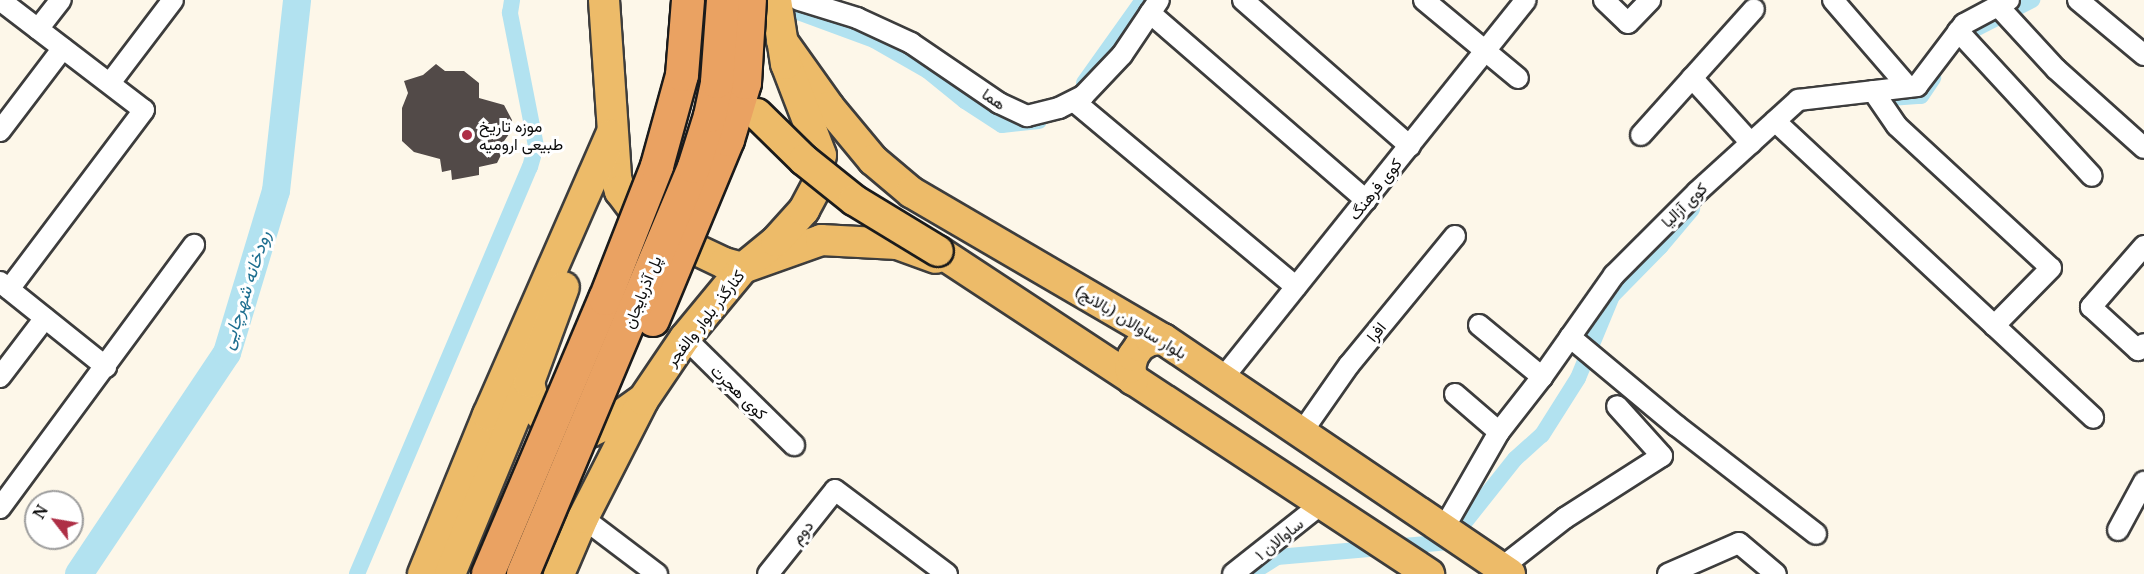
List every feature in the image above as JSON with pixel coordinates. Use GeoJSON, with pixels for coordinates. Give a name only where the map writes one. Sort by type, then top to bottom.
{"type":"FeatureCollection","features":[{"type":"Feature","properties":{"kind":"highway","name":"پل آذربایجان"},"geometry":{"type":"LineString","coordinates":[[488,574],[605,299],[657,166],[682,75],[687,0]]}},
{"type":"Feature","properties":{"kind":"highway","name":"پل آذربایجان"},"geometry":{"type":"LineString","coordinates":[[523,574],[694,166],[710,116],[717,82],[723,0]]}},
{"type":"Feature","properties":{"kind":"highway"},"geometry":{"type":"LineString","coordinates":[[540,537],[598,436],[654,319],[708,194],[728,140],[745,83],[750,0]]}},
{"type":"Feature","properties":{"kind":"main road"},"geometry":{"type":"LineString","coordinates":[[604,0],[616,178],[620,191],[636,213],[684,244],[724,263],[743,268],[821,240],[897,244],[965,269]]}},
{"type":"Feature","properties":{"kind":"main road"},"geometry":{"type":"LineString","coordinates":[[687,0],[734,81],[773,133],[854,200],[938,251],[1133,380],[1324,502],[1429,574]]}},
{"type":"Feature","properties":{"kind":"main road","name":"کنارگذر بلوار والفجر"},"geometry":{"type":"LineString","coordinates":[[559,574],[583,518],[643,400],[685,339],[743,268],[776,241],[804,210],[817,186],[821,155],[794,87],[782,41],[776,0]]}},
{"type":"Feature","properties":{"kind":"main road","name":"بلوار ساوالان (بالانج)"},"geometry":{"type":"LineString","coordinates":[[782,41],[829,107],[873,160],[911,192],[1163,339],[1505,571]]}},
{"type":"Feature","properties":{"kind":"main road"},"geometry":{"type":"LineString","coordinates":[[450,574],[529,382],[586,229],[613,130]]}},
{"type":"Feature","properties":{"kind":"main road"},"geometry":{"type":"LineString","coordinates":[[423,574],[493,404],[613,130]]}},
{"type":"Feature","properties":{"kind":"main road"},"geometry":{"type":"LineString","coordinates":[[1133,380],[1130,368],[1133,356],[1140,346],[1151,340],[1163,339]]}},
{"type":"Feature","properties":{"kind":"main road"},"geometry":{"type":"LineString","coordinates":[[529,382],[535,408],[550,424],[570,432],[590,432],[613,421],[643,400]]}},
{"type":"Feature","properties":{"kind":"main road"},"geometry":{"type":"LineString","coordinates":[[492,470],[503,456],[522,446],[543,448],[558,454],[578,473],[583,484],[586,498],[583,518]]}},
{"type":"Feature","properties":{"kind":"street"},"geometry":{"type":"LineString","coordinates":[[0,0],[144,110],[4,286],[106,367]]}},
{"type":"Feature","properties":{"kind":"street"},"geometry":{"type":"LineString","coordinates":[[39,29],[61,0]]}},
{"type":"Feature","properties":{"kind":"street"},"geometry":{"type":"LineString","coordinates":[[110,83],[173,0]]}},
{"type":"Feature","properties":{"kind":"street","name":"هما"},"geometry":{"type":"LineString","coordinates":[[799,0],[857,18],[911,43],[1012,111],[1027,116],[1075,102],[1098,83],[1122,55],[1155,6]]}},
{"type":"Feature","properties":{"kind":"street"},"geometry":{"type":"LineString","coordinates":[[1243,0],[1410,146]]}},
{"type":"Feature","properties":{"kind":"street"},"geometry":{"type":"LineString","coordinates":[[1424,0],[1518,78]]}},
{"type":"Feature","properties":{"kind":"street","name":"کوی فرهنگ"},"geometry":{"type":"LineString","coordinates":[[1223,378],[1526,0]]}},
{"type":"Feature","properties":{"kind":"street"},"geometry":{"type":"LineString","coordinates":[[1604,0],[1629,23],[1650,0]]}},
{"type":"Feature","properties":{"kind":"street"},"geometry":{"type":"LineString","coordinates":[[1833,0],[1908,87],[1917,86],[1964,24],[1995,4],[2056,69],[2144,148]]}},
{"type":"Feature","properties":{"kind":"street"},"geometry":{"type":"LineString","coordinates":[[2078,0],[2144,55]]}},
{"type":"Feature","properties":{"kind":"street"},"geometry":{"type":"LineString","coordinates":[[1155,6],[1366,200]]}},
{"type":"Feature","properties":{"kind":"street"},"geometry":{"type":"LineString","coordinates":[[1641,135],[1754,9]]}},
{"type":"Feature","properties":{"kind":"street"},"geometry":{"type":"LineString","coordinates":[[1958,31],[2092,176]]}},
{"type":"Feature","properties":{"kind":"street"},"geometry":{"type":"LineString","coordinates":[[0,131],[63,48]]}},
{"type":"Feature","properties":{"kind":"street"},"geometry":{"type":"LineString","coordinates":[[1692,78],[1751,143]]}},
{"type":"Feature","properties":{"kind":"street","name":"کوی آزالیا"},"geometry":{"type":"LineString","coordinates":[[1444,528],[1499,432],[1542,377],[1614,275],[1697,192],[1798,100],[1908,87]]}},
{"type":"Feature","properties":{"kind":"street"},"geometry":{"type":"LineString","coordinates":[[1873,91],[1897,126],[2051,268],[1994,326]]}},
{"type":"Feature","properties":{"kind":"street"},"geometry":{"type":"LineString","coordinates":[[1075,102],[1296,287]]}},
{"type":"Feature","properties":{"kind":"street"},"geometry":{"type":"LineString","coordinates":[[1775,121],[2093,418]]}},
{"type":"Feature","properties":{"kind":"street","name":"افرا"},"geometry":{"type":"LineString","coordinates":[[1302,432],[1348,365],[1455,236]]}},
{"type":"Feature","properties":{"kind":"street"},"geometry":{"type":"LineString","coordinates":[[0,508],[194,245]]}},
{"type":"Feature","properties":{"kind":"street"},"geometry":{"type":"LineString","coordinates":[[2144,246],[2091,307],[2138,350],[2144,344]]}},
{"type":"Feature","properties":{"kind":"street"},"geometry":{"type":"LineString","coordinates":[[0,376],[45,318]]}},
{"type":"Feature","properties":{"kind":"street"},"geometry":{"type":"LineString","coordinates":[[1479,325],[1542,377]]}},
{"type":"Feature","properties":{"kind":"street"},"geometry":{"type":"LineString","coordinates":[[1570,337],[1677,426],[1816,534]]}},
{"type":"Feature","properties":{"kind":"street","name":"کوی هجرت"},"geometry":{"type":"LineString","coordinates":[[685,339],[794,445]]}},
{"type":"Feature","properties":{"kind":"street"},"geometry":{"type":"LineString","coordinates":[[1455,394],[1499,432]]}},
{"type":"Feature","properties":{"kind":"street"},"geometry":{"type":"LineString","coordinates":[[1505,571],[1565,518],[1662,456],[1617,406]]}},
{"type":"Feature","properties":{"kind":"street"},"geometry":{"type":"LineString","coordinates":[[2118,530],[2144,482]]}},
{"type":"Feature","properties":{"kind":"street","name":"دوم"},"geometry":{"type":"LineString","coordinates":[[768,574],[835,490],[947,574]]}},
{"type":"Feature","properties":{"kind":"street","name":"ساوالان ۱"},"geometry":{"type":"LineString","coordinates":[[1233,574],[1324,502]]}},
{"type":"Feature","properties":{"kind":"street"},"geometry":{"type":"LineString","coordinates":[[583,518],[657,574]]}},
{"type":"Feature","properties":{"kind":"street"},"geometry":{"type":"LineString","coordinates":[[1668,574],[1739,543],[1776,574]]}},
{"type":"Feature","properties":{"kind":"building"},"geometry":{"type":"Polygon","coordinates":[[[436,64],[445,71],[464,71],[479,83],[479,98],[504,105],[512,120],[512,130],[504,141],[503,151],[497,163],[479,167],[479,175],[452,180],[451,170],[442,172],[440,159],[414,152],[402,141],[402,108],[408,93],[404,81],[423,75],[436,64]]]}},
{"type":"Feature","properties":{"kind":"waterway","name":"رودخانه شهرچایی"},"geometry":{"type":"LineString","coordinates":[[79,574],[227,353],[276,191],[297,0]]}},
{"type":"Feature","properties":{"kind":"waterway"},"geometry":{"type":"LineString","coordinates":[[357,574],[530,167],[536,146],[510,13],[512,0]]}},
{"type":"Feature","properties":{"kind":"waterway"},"geometry":{"type":"LineString","coordinates":[[781,0],[798,12],[874,40],[928,71],[965,101],[1002,125],[1039,121]]}},
{"type":"Feature","properties":{"kind":"waterway"},"geometry":{"type":"LineString","coordinates":[[1084,83],[1143,0]]}},
{"type":"Feature","properties":{"kind":"waterway"},"geometry":{"type":"LineString","coordinates":[[1959,43],[1969,32],[2032,0]]}},
{"type":"Feature","properties":{"kind":"waterway"},"geometry":{"type":"LineString","coordinates":[[1890,98],[1921,96],[1933,78]]}},
{"type":"Feature","properties":{"kind":"waterway"},"geometry":{"type":"LineString","coordinates":[[1250,574],[1277,557],[1449,542],[1515,459],[1542,435],[1578,378],[1612,296],[1660,247],[1692,209]]}},
{"type":"Feature","properties":{"kind":"place","name":"موزه تاریخ طبیعی ارومیه"},"geometry":{"type":"Point","coordinates":[467,135]}}]}
